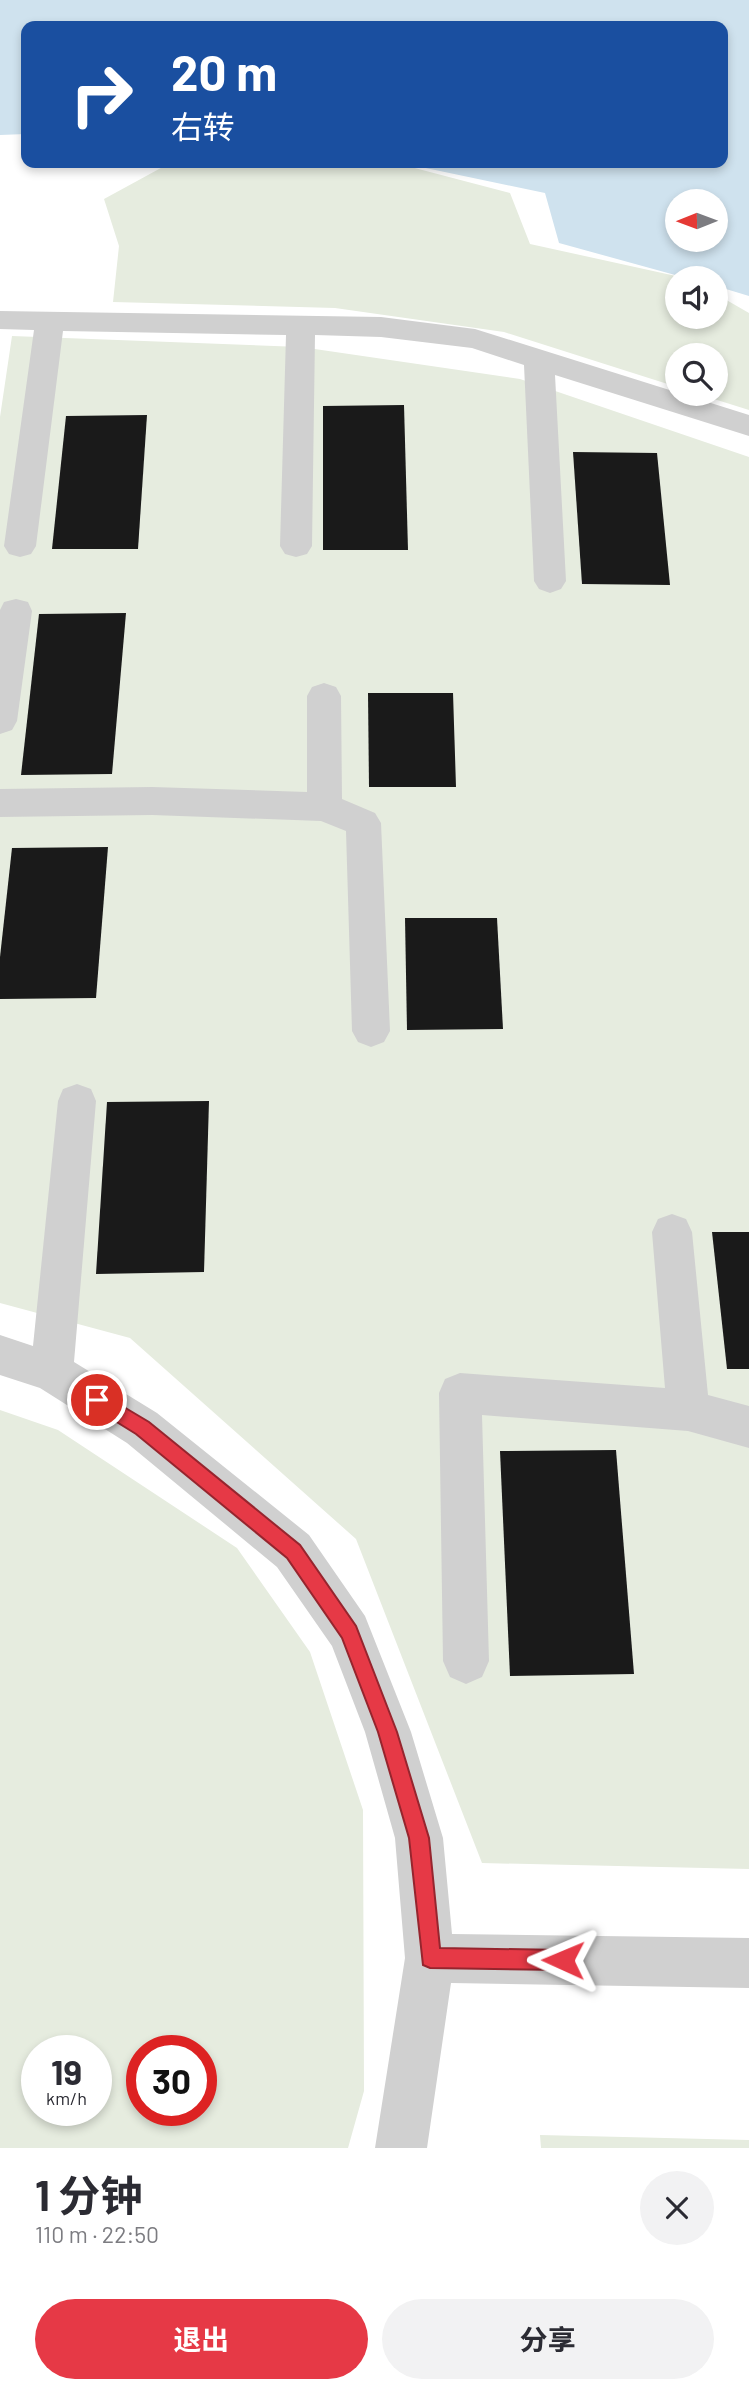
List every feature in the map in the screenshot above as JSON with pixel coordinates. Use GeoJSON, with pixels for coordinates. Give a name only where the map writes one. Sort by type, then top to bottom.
{"type":"FeatureCollection","features":[{"type":"Feature","properties":{"kind":"street"},"geometry":{"type":"LineString","coordinates":[[0,320],[381,327],[475,339],[749,426]]}},
{"type":"Feature","properties":{"kind":"street"},"geometry":{"type":"LineString","coordinates":[[20,545],[50,321]]}},
{"type":"Feature","properties":{"kind":"street"},"geometry":{"type":"LineString","coordinates":[[296,546],[301,326]]}},
{"type":"Feature","properties":{"kind":"street"},"geometry":{"type":"LineString","coordinates":[[539,359],[550,581]]}},
{"type":"Feature","properties":{"kind":"street"},"geometry":{"type":"LineString","coordinates":[[0,721],[16,611]]}},
{"type":"Feature","properties":{"kind":"street"},"geometry":{"type":"LineString","coordinates":[[324,696],[324,807]]}},
{"type":"Feature","properties":{"kind":"street"},"geometry":{"type":"LineString","coordinates":[[0,803],[152,801],[324,807],[363,823],[371,1031]]}},
{"type":"Feature","properties":{"kind":"street"},"geometry":{"type":"LineString","coordinates":[[51,1372],[77,1101]]}},
{"type":"Feature","properties":{"kind":"street"},"geometry":{"type":"LineString","coordinates":[[672,1232],[688,1410]]}},
{"type":"Feature","properties":{"kind":"street"},"geometry":{"type":"LineString","coordinates":[[0,1355],[51,1372],[142,1428],[293,1551],[349,1632],[388,1732],[419,1838],[430,1958],[401,2148]]}},
{"type":"Feature","properties":{"kind":"street"},"geometry":{"type":"LineString","coordinates":[[466,1661],[460,1393],[688,1410],[749,1427]]}},
{"type":"Feature","properties":{"kind":"street"},"geometry":{"type":"LineString","coordinates":[[430,1958],[749,1963]]}},
{"type":"Feature","properties":{"kind":"shaded area"},"geometry":{"type":"Polygon","coordinates":[[[161,168],[415,168],[510,193],[530,244],[665,274],[665,329],[728,329],[728,301],[749,313],[749,410],[728,403],[728,343],[665,343],[665,383],[504,332],[335,308],[113,302],[119,246],[104,199],[161,168]]]}},
{"type":"Feature","properties":{"kind":"shaded area"},"geometry":{"type":"Polygon","coordinates":[[[12,336],[301,347],[520,379],[749,457],[749,1869],[482,1863],[356,1539],[130,1338],[0,1303],[0,417],[12,336]]]}},
{"type":"Feature","properties":{"kind":"shaded area"},"geometry":{"type":"Polygon","coordinates":[[[0,1410],[58,1430],[237,1548],[310,1652],[363,1810],[364,2091],[348,2148],[0,2148],[0,1410]]]}},
{"type":"Feature","properties":{"kind":"shaded area"},"geometry":{"type":"Polygon","coordinates":[[[540,2135],[749,2140],[749,2148],[541,2148],[540,2135]]]}},
{"type":"Feature","properties":{"kind":"water"},"geometry":{"type":"Polygon","coordinates":[[[0,0],[749,0],[749,296],[728,290],[728,266],[665,266],[665,272],[559,243],[545,193],[426,168],[728,168],[728,21],[21,21],[21,134],[0,135],[0,0]]]}},
{"type":"Feature","properties":{"kind":"building"},"geometry":{"type":"Polygon","coordinates":[[[404,405],[408,550],[323,550],[323,406],[404,405]]]}},
{"type":"Feature","properties":{"kind":"building"},"geometry":{"type":"Polygon","coordinates":[[[147,415],[138,549],[52,549],[66,416],[147,415]]]}},
{"type":"Feature","properties":{"kind":"building"},"geometry":{"type":"Polygon","coordinates":[[[573,452],[657,453],[670,585],[582,584],[573,452]]]}},
{"type":"Feature","properties":{"kind":"building"},"geometry":{"type":"Polygon","coordinates":[[[126,613],[112,774],[21,775],[39,614],[126,613]]]}},
{"type":"Feature","properties":{"kind":"building"},"geometry":{"type":"Polygon","coordinates":[[[368,693],[453,693],[456,787],[369,787],[368,693]]]}},
{"type":"Feature","properties":{"kind":"building"},"geometry":{"type":"Polygon","coordinates":[[[108,847],[96,998],[0,999],[0,957],[12,848],[108,847]]]}},
{"type":"Feature","properties":{"kind":"building"},"geometry":{"type":"Polygon","coordinates":[[[405,918],[497,918],[503,1029],[407,1030],[405,918]]]}},
{"type":"Feature","properties":{"kind":"building"},"geometry":{"type":"Polygon","coordinates":[[[209,1101],[204,1272],[96,1274],[107,1102],[209,1101]]]}},
{"type":"Feature","properties":{"kind":"building"},"geometry":{"type":"Polygon","coordinates":[[[712,1232],[749,1232],[749,1369],[727,1369],[712,1232]]]}},
{"type":"Feature","properties":{"kind":"building"},"geometry":{"type":"Polygon","coordinates":[[[616,1450],[634,1674],[510,1676],[500,1451],[616,1450]]]}},
{"type":"Feature","properties":{"kind":"route"},"geometry":{"type":"LineString","coordinates":[[97,1400],[142,1428],[293,1551],[349,1632],[388,1732],[419,1838],[430,1958],[563,1960]]}}]}
